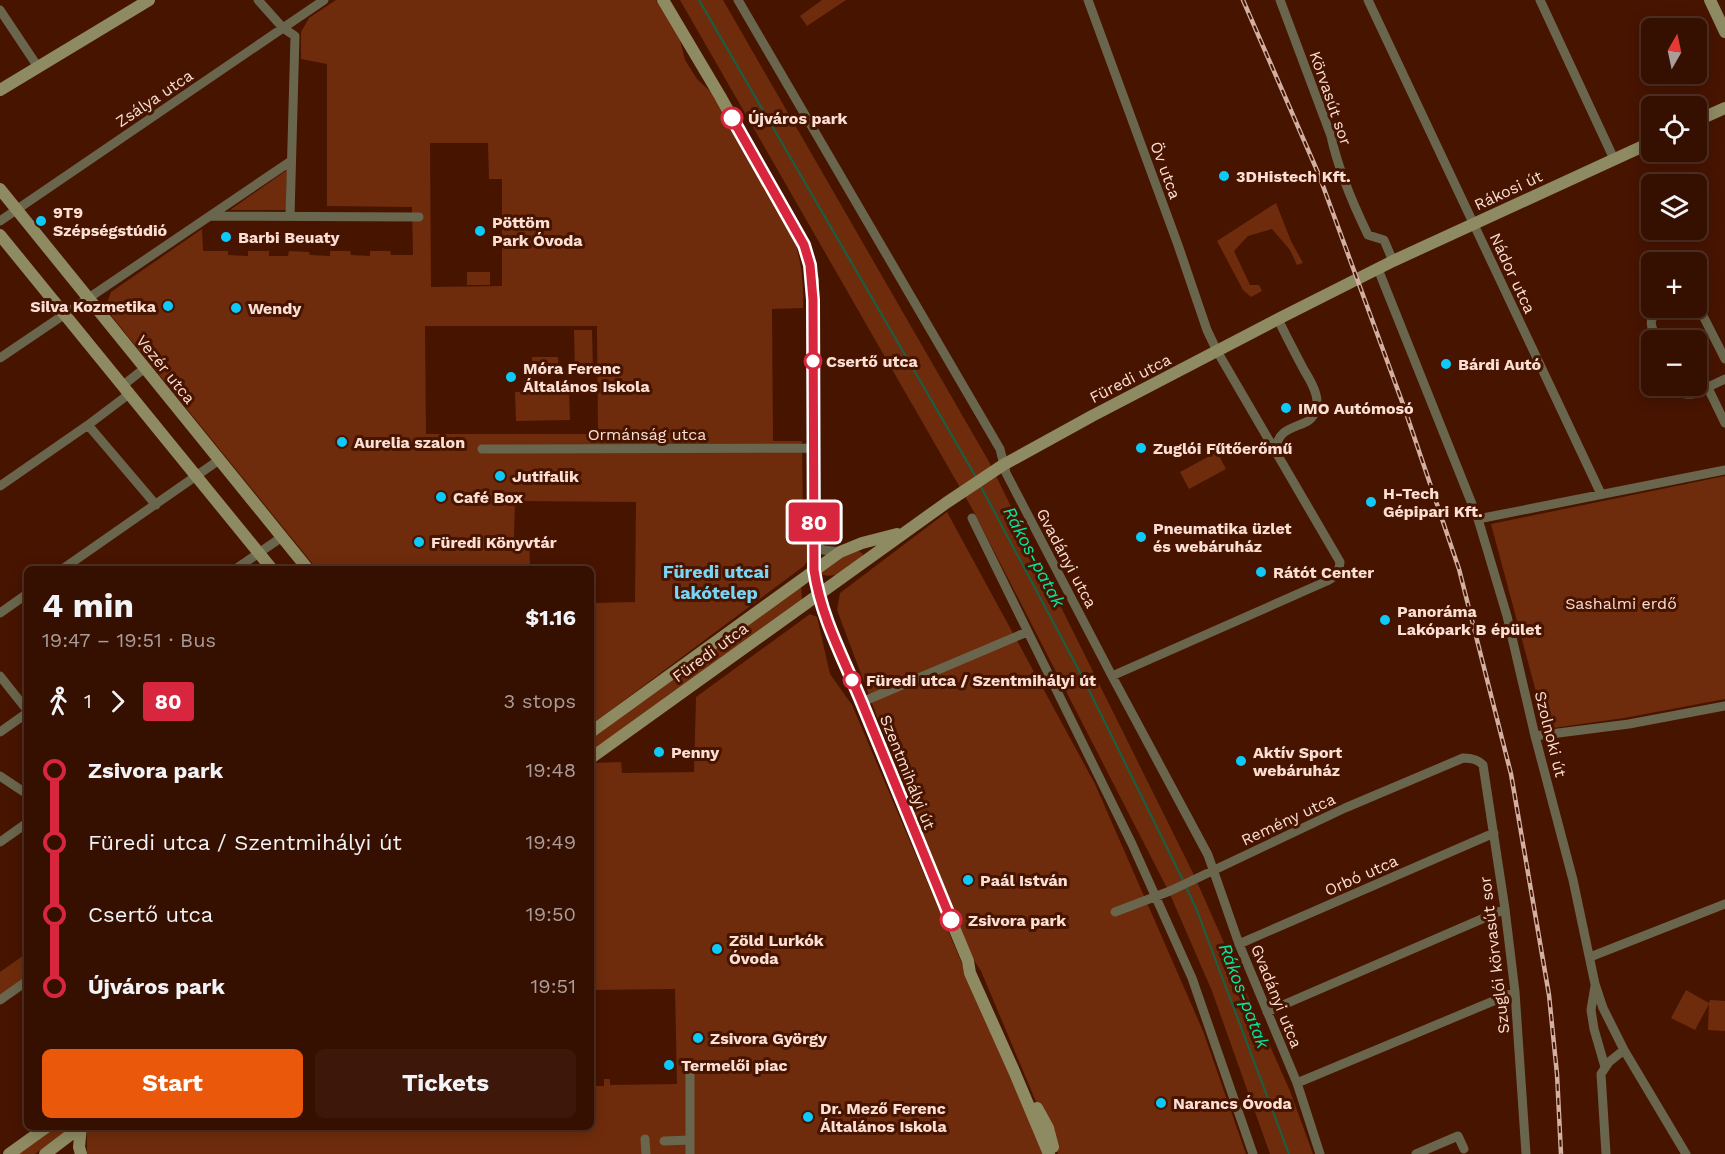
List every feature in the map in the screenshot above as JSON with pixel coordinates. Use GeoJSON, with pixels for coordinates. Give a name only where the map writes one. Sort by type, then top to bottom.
{"type":"FeatureCollection","features":[{"type":"Feature","properties":{"kind":"street"},"geometry":{"type":"LineString","coordinates":[[0,90],[148,0]]}},
{"type":"Feature","properties":{"kind":"street"},"geometry":{"type":"LineString","coordinates":[[258,0],[283,28],[294,36],[290,216]]}},
{"type":"Feature","properties":{"kind":"street","name":"Zsálya utca"},"geometry":{"type":"LineString","coordinates":[[0,221],[324,0]]}},
{"type":"Feature","properties":{"kind":"street"},"geometry":{"type":"LineString","coordinates":[[663,0],[720,96],[807,253],[813,280],[814,570],[819,594]]}},
{"type":"Feature","properties":{"kind":"street","name":"Gvadányi utca"},"geometry":{"type":"LineString","coordinates":[[738,0],[1000,449],[1003,465],[1014,489],[1208,855],[1239,944],[1297,1083],[1320,1154]]}},
{"type":"Feature","properties":{"kind":"street","name":"Öv utca"},"geometry":{"type":"LineString","coordinates":[[1088,0],[1207,330],[1340,562],[1335,576],[1327,581],[1112,676]]}},
{"type":"Feature","properties":{"kind":"street","name":"Körvasút sor"},"geometry":{"type":"LineString","coordinates":[[1280,0],[1359,216],[1368,235],[1384,240],[1393,261]]}},
{"type":"Feature","properties":{"kind":"street","name":"Nádor utca"},"geometry":{"type":"LineString","coordinates":[[1368,0],[1601,494]]}},
{"type":"Feature","properties":{"kind":"street"},"geometry":{"type":"LineString","coordinates":[[1540,0],[1614,159]]}},
{"type":"Feature","properties":{"kind":"street"},"geometry":{"type":"LineString","coordinates":[[1710,0],[1725,32]]}},
{"type":"Feature","properties":{"kind":"street"},"geometry":{"type":"LineString","coordinates":[[0,10],[38,67]]}},
{"type":"Feature","properties":{"kind":"street"},"geometry":{"type":"LineString","coordinates":[[1707,116],[1725,108]]}},
{"type":"Feature","properties":{"kind":"street","name":"Rákosi út"},"geometry":{"type":"LineString","coordinates":[[1378,269],[1641,147]]}},
{"type":"Feature","properties":{"kind":"street"},"geometry":{"type":"LineString","coordinates":[[0,358],[291,161]]}},
{"type":"Feature","properties":{"kind":"street","name":"Vezér utca"},"geometry":{"type":"LineString","coordinates":[[0,189],[305,566]]}},
{"type":"Feature","properties":{"kind":"street"},"geometry":{"type":"LineString","coordinates":[[211,216],[419,217]]}},
{"type":"Feature","properties":{"kind":"street"},"geometry":{"type":"LineString","coordinates":[[0,235],[61,317],[125,390],[269,566]]}},
{"type":"Feature","properties":{"kind":"street"},"geometry":{"type":"LineString","coordinates":[[1378,269],[1478,519],[1725,470]]}},
{"type":"Feature","properties":{"kind":"street","name":"Füredi utca"},"geometry":{"type":"LineString","coordinates":[[594,756],[907,531],[1003,465],[1092,416],[1378,269]]}},
{"type":"Feature","properties":{"kind":"street"},"geometry":{"type":"LineString","coordinates":[[1704,318],[1725,359]]}},
{"type":"Feature","properties":{"kind":"street"},"geometry":{"type":"LineString","coordinates":[[1275,450],[1278,438],[1284,431],[1309,421],[1317,406],[1312,383],[1278,319]]}},
{"type":"Feature","properties":{"kind":"street"},"geometry":{"type":"LineString","coordinates":[[0,486],[88,425],[145,368]]}},
{"type":"Feature","properties":{"kind":"street"},"geometry":{"type":"LineString","coordinates":[[1725,379],[1708,388],[1725,423]]}},
{"type":"Feature","properties":{"kind":"street"},"geometry":{"type":"LineString","coordinates":[[88,425],[156,505]]}},
{"type":"Feature","properties":{"kind":"street","name":"Ormánság utca"},"geometry":{"type":"LineString","coordinates":[[482,449],[813,448]]}},
{"type":"Feature","properties":{"kind":"street"},"geometry":{"type":"LineString","coordinates":[[67,566],[219,460]]}},
{"type":"Feature","properties":{"kind":"street"},"geometry":{"type":"LineString","coordinates":[[972,518],[1132,844],[1192,978],[1253,1154]]}},
{"type":"Feature","properties":{"kind":"street","name":"Szolnoki út"},"geometry":{"type":"LineString","coordinates":[[1478,519],[1506,616],[1573,880],[1595,984]]}},
{"type":"Feature","properties":{"kind":"street","name":"Füredi utca"},"geometry":{"type":"LineString","coordinates":[[594,730],[840,552],[862,543],[907,531]]}},
{"type":"Feature","properties":{"kind":"street"},"geometry":{"type":"LineString","coordinates":[[240,566],[282,537]]}},
{"type":"Feature","properties":{"kind":"street"},"geometry":{"type":"LineString","coordinates":[[814,544],[823,550],[840,552]]}},
{"type":"Feature","properties":{"kind":"street","name":"Szentmihályi út"},"geometry":{"type":"LineString","coordinates":[[819,594],[841,657],[862,702],[968,961],[970,973],[1018,1078],[1049,1154]]}},
{"type":"Feature","properties":{"kind":"street"},"geometry":{"type":"LineString","coordinates":[[0,612],[24,596]]}},
{"type":"Feature","properties":{"kind":"street"},"geometry":{"type":"LineString","coordinates":[[862,702],[1027,632]]}},
{"type":"Feature","properties":{"kind":"street"},"geometry":{"type":"LineString","coordinates":[[0,675],[24,707]]}},
{"type":"Feature","properties":{"kind":"street"},"geometry":{"type":"LineString","coordinates":[[1535,736],[1629,724],[1725,706]]}},
{"type":"Feature","properties":{"kind":"street"},"geometry":{"type":"LineString","coordinates":[[0,732],[24,713]]}},
{"type":"Feature","properties":{"kind":"street","name":"Remény utca"},"geometry":{"type":"LineString","coordinates":[[1115,912],[1195,880],[1345,808],[1463,758],[1474,759]]}},
{"type":"Feature","properties":{"kind":"street","name":"Szuglói körvasút sor"},"geometry":{"type":"LineString","coordinates":[[1474,759],[1483,765],[1505,909],[1515,992],[1526,1154]]}},
{"type":"Feature","properties":{"kind":"street"},"geometry":{"type":"LineString","coordinates":[[0,776],[24,792]]}},
{"type":"Feature","properties":{"kind":"street"},"geometry":{"type":"LineString","coordinates":[[0,842],[24,825]]}},
{"type":"Feature","properties":{"kind":"street","name":"Orbó utca"},"geometry":{"type":"LineString","coordinates":[[1239,944],[1494,833]]}},
{"type":"Feature","properties":{"kind":"street"},"geometry":{"type":"LineString","coordinates":[[1590,957],[1725,904]]}},
{"type":"Feature","properties":{"kind":"street"},"geometry":{"type":"LineString","coordinates":[[1267,1012],[1505,909]]}},
{"type":"Feature","properties":{"kind":"street"},"geometry":{"type":"LineString","coordinates":[[0,1000],[24,983]]}},
{"type":"Feature","properties":{"kind":"street"},"geometry":{"type":"LineString","coordinates":[[1595,984],[1603,1008],[1624,1050],[1686,1154]]}},
{"type":"Feature","properties":{"kind":"street"},"geometry":{"type":"LineString","coordinates":[[1595,984],[1591,1010],[1593,1029],[1605,1067]]}},
{"type":"Feature","properties":{"kind":"street"},"geometry":{"type":"LineString","coordinates":[[1297,1083],[1515,992]]}},
{"type":"Feature","properties":{"kind":"street"},"geometry":{"type":"LineString","coordinates":[[1606,1154],[1601,1074],[1605,1067],[1624,1050]]}},
{"type":"Feature","properties":{"kind":"street"},"geometry":{"type":"LineString","coordinates":[[690,1074],[690,1154]]}},
{"type":"Feature","properties":{"kind":"street","name":"Szentmihályi út"},"geometry":{"type":"LineString","coordinates":[[1018,1078],[1048,1128],[1055,1154]]}},
{"type":"Feature","properties":{"kind":"street"},"geometry":{"type":"LineString","coordinates":[[9,1154],[42,1130]]}},
{"type":"Feature","properties":{"kind":"street"},"geometry":{"type":"LineString","coordinates":[[45,1154],[77,1130]]}},
{"type":"Feature","properties":{"kind":"street"},"geometry":{"type":"LineString","coordinates":[[81,1130],[79,1147],[81,1154]]}},
{"type":"Feature","properties":{"kind":"street"},"geometry":{"type":"LineString","coordinates":[[1416,1154],[1458,1136],[1464,1149]]}},
{"type":"Feature","properties":{"kind":"street"},"geometry":{"type":"LineString","coordinates":[[645,1139],[646,1154]]}},
{"type":"Feature","properties":{"kind":"street"},"geometry":{"type":"LineString","coordinates":[[664,1141],[690,1140]]}},
{"type":"Feature","properties":{"kind":"green space"},"geometry":{"type":"Polygon","coordinates":[[[336,0],[656,0],[680,40],[685,60],[697,79],[713,94],[792,233],[801,270],[803,308],[772,309],[773,441],[802,441],[803,523],[807,523],[810,557],[804,566],[594,723],[594,603],[635,602],[636,502],[515,501],[514,537],[529,538],[530,566],[314,566],[105,308],[111,292],[202,229],[203,251],[228,251],[228,255],[248,256],[248,251],[269,251],[269,256],[288,256],[289,251],[330,256],[330,251],[350,251],[351,255],[370,256],[370,251],[390,251],[391,255],[413,255],[412,207],[327,206],[327,64],[301,59],[301,32],[309,18],[336,0]],[[430,143],[431,287],[502,286],[502,179],[489,179],[488,143],[430,143]],[[425,326],[426,434],[598,434],[597,326],[425,326]]]}},
{"type":"Feature","properties":{"kind":"green space"},"geometry":{"type":"Polygon","coordinates":[[[680,0],[723,0],[988,460],[1193,873],[1290,1091],[1313,1154],[1270,1154],[1212,991],[1169,892],[974,512],[680,0]]]}},
{"type":"Feature","properties":{"kind":"green space"},"geometry":{"type":"Polygon","coordinates":[[[822,0],[846,0],[807,26],[800,16],[822,0]]]}},
{"type":"Feature","properties":{"kind":"green space"},"geometry":{"type":"Polygon","coordinates":[[[287,170],[286,210],[230,210],[287,170]]]}},
{"type":"Feature","properties":{"kind":"green space"},"geometry":{"type":"Polygon","coordinates":[[[1276,203],[1291,241],[1303,263],[1297,265],[1290,250],[1272,229],[1248,236],[1234,251],[1250,285],[1259,285],[1262,291],[1251,297],[1243,290],[1217,241],[1276,203]]]}},
{"type":"Feature","properties":{"kind":"green space"},"geometry":{"type":"Polygon","coordinates":[[[467,272],[490,272],[490,285],[467,285],[467,272]]]}},
{"type":"Feature","properties":{"kind":"green space"},"geometry":{"type":"Polygon","coordinates":[[[574,330],[592,330],[593,372],[575,372],[574,330]]]}},
{"type":"Feature","properties":{"kind":"green space"},"geometry":{"type":"Polygon","coordinates":[[[532,357],[558,357],[559,375],[532,375],[532,357]]]}},
{"type":"Feature","properties":{"kind":"green space"},"geometry":{"type":"Polygon","coordinates":[[[569,391],[570,420],[516,421],[515,392],[569,391]]]}},
{"type":"Feature","properties":{"kind":"green space"},"geometry":{"type":"Polygon","coordinates":[[[1217,452],[1226,469],[1189,489],[1180,472],[1217,452]]]}},
{"type":"Feature","properties":{"kind":"green space","name":"Sashalmi erdő"},"geometry":{"type":"Polygon","coordinates":[[[1725,476],[1725,699],[1624,718],[1546,729],[1491,524],[1725,476]]]}},
{"type":"Feature","properties":{"kind":"green space"},"geometry":{"type":"Polygon","coordinates":[[[947,512],[1095,784],[1203,1031],[1246,1154],[1058,1154],[981,971],[970,954],[938,879],[837,610],[840,593],[947,512]]]}},
{"type":"Feature","properties":{"kind":"green space"},"geometry":{"type":"Polygon","coordinates":[[[859,551],[863,554],[862,558],[844,571],[829,576],[823,575],[821,570],[847,553],[859,551]]]}},
{"type":"Feature","properties":{"kind":"green space"},"geometry":{"type":"Polygon","coordinates":[[[801,585],[802,600],[594,750],[594,735],[801,585]]]}},
{"type":"Feature","properties":{"kind":"green space"},"geometry":{"type":"Polygon","coordinates":[[[810,614],[817,617],[830,674],[852,705],[1043,1154],[87,1154],[87,1130],[594,1130],[594,1086],[604,1086],[604,1079],[610,1079],[610,1085],[677,1084],[675,989],[594,990],[594,763],[621,762],[622,773],[694,772],[696,697],[810,614]]]}},
{"type":"Feature","properties":{"kind":"green space"},"geometry":{"type":"Polygon","coordinates":[[[24,955],[24,979],[0,995],[0,972],[24,955]]]}},
{"type":"Feature","properties":{"kind":"green space"},"geometry":{"type":"Polygon","coordinates":[[[1686,990],[1709,1003],[1710,1000],[1725,1001],[1725,1031],[1708,1030],[1709,1004],[1695,1030],[1671,1018],[1686,990]]]}},
{"type":"Feature","properties":{"kind":"green space"},"geometry":{"type":"Polygon","coordinates":[[[48,1130],[69,1130],[35,1154],[14,1154],[48,1130]]]}},
{"type":"Feature","properties":{"kind":"waterway","name":"Rákos-patak"},"geometry":{"type":"LineString","coordinates":[[699,0],[976,477]]}},
{"type":"Feature","properties":{"kind":"waterway","name":"Rákos-patak"},"geometry":{"type":"LineString","coordinates":[[980,485],[1082,676],[1183,880]]}},
{"type":"Feature","properties":{"kind":"waterway","name":"Rákos-patak"},"geometry":{"type":"LineString","coordinates":[[1185,885],[1196,908],[1289,1154]]}},
{"type":"Feature","properties":{"kind":"railway"},"geometry":{"type":"LineString","coordinates":[[1243,0],[1319,175],[1404,407],[1459,569],[1511,774],[1549,995],[1557,1074],[1561,1154]]}},
{"type":"Feature","properties":{"kind":"bus line","name":"80"},"geometry":{"type":"LineString","coordinates":[[732,118],[804,245],[813,280],[814,570],[821,604],[951,920]]}},
{"type":"Feature","properties":{"kind":"place","name":"Újváros park"},"geometry":{"type":"Point","coordinates":[732,118]}},
{"type":"Feature","properties":{"kind":"place","name":"3DHistech Kft."},"geometry":{"type":"Point","coordinates":[1224,176]}},
{"type":"Feature","properties":{"kind":"place","name":"9T9 Szépségstúdió"},"geometry":{"type":"Point","coordinates":[41,221]}},
{"type":"Feature","properties":{"kind":"place","name":"Pöttöm Park Óvoda"},"geometry":{"type":"Point","coordinates":[480,231]}},
{"type":"Feature","properties":{"kind":"place","name":"Barbi Beuaty"},"geometry":{"type":"Point","coordinates":[226,237]}},
{"type":"Feature","properties":{"kind":"place","name":"Silva Kozmetika"},"geometry":{"type":"Point","coordinates":[168,306]}},
{"type":"Feature","properties":{"kind":"place","name":"Wendy"},"geometry":{"type":"Point","coordinates":[236,308]}},
{"type":"Feature","properties":{"kind":"place","name":"Csertő utca"},"geometry":{"type":"Point","coordinates":[813,361]}},
{"type":"Feature","properties":{"kind":"place","name":"Bárdi Autó"},"geometry":{"type":"Point","coordinates":[1446,364]}},
{"type":"Feature","properties":{"kind":"place","name":"Móra Ferenc Általános Iskola"},"geometry":{"type":"Point","coordinates":[511,377]}},
{"type":"Feature","properties":{"kind":"place","name":"IMO Autómosó"},"geometry":{"type":"Point","coordinates":[1286,408]}},
{"type":"Feature","properties":{"kind":"place","name":"Aurelia szalon"},"geometry":{"type":"Point","coordinates":[342,442]}},
{"type":"Feature","properties":{"kind":"place","name":"Zuglói Fűtőerőmű"},"geometry":{"type":"Point","coordinates":[1141,448]}},
{"type":"Feature","properties":{"kind":"place","name":"Jutifalik"},"geometry":{"type":"Point","coordinates":[500,476]}},
{"type":"Feature","properties":{"kind":"place","name":"Café Box"},"geometry":{"type":"Point","coordinates":[441,497]}},
{"type":"Feature","properties":{"kind":"place","name":"H-Tech Gépipari Kft."},"geometry":{"type":"Point","coordinates":[1371,502]}},
{"type":"Feature","properties":{"kind":"place","name":"Pneumatika üzlet és webáruház"},"geometry":{"type":"Point","coordinates":[1141,537]}},
{"type":"Feature","properties":{"kind":"place","name":"Füredi Könyvtár"},"geometry":{"type":"Point","coordinates":[419,542]}},
{"type":"Feature","properties":{"kind":"place","name":"Rátót Center"},"geometry":{"type":"Point","coordinates":[1261,572]}},
{"type":"Feature","properties":{"kind":"place","name":"Panoráma Lakópark B épület"},"geometry":{"type":"Point","coordinates":[1385,620]}},
{"type":"Feature","properties":{"kind":"place","name":"Füredi utca / Szentmihályi út"},"geometry":{"type":"Point","coordinates":[852,680]}},
{"type":"Feature","properties":{"kind":"place","name":"Penny"},"geometry":{"type":"Point","coordinates":[659,752]}},
{"type":"Feature","properties":{"kind":"place","name":"Aktív Sport webáruház"},"geometry":{"type":"Point","coordinates":[1241,761]}},
{"type":"Feature","properties":{"kind":"place","name":"Paál István"},"geometry":{"type":"Point","coordinates":[968,880]}},
{"type":"Feature","properties":{"kind":"place","name":"Zsivora park"},"geometry":{"type":"Point","coordinates":[951,920]}},
{"type":"Feature","properties":{"kind":"place","name":"Zöld Lurkók Óvoda"},"geometry":{"type":"Point","coordinates":[717,949]}},
{"type":"Feature","properties":{"kind":"place","name":"Zsivora György"},"geometry":{"type":"Point","coordinates":[698,1038]}},
{"type":"Feature","properties":{"kind":"place","name":"Termelői piac"},"geometry":{"type":"Point","coordinates":[669,1065]}},
{"type":"Feature","properties":{"kind":"place","name":"Narancs Óvoda"},"geometry":{"type":"Point","coordinates":[1161,1103]}},
{"type":"Feature","properties":{"kind":"place","name":"Dr. Mező Ferenc Általános Iskola"},"geometry":{"type":"Point","coordinates":[808,1117]}},
{"type":"Feature","properties":{"kind":"district","name":"Füredi utcai lakótelep"},"geometry":{"type":"Point","coordinates":[716,582]}}]}
